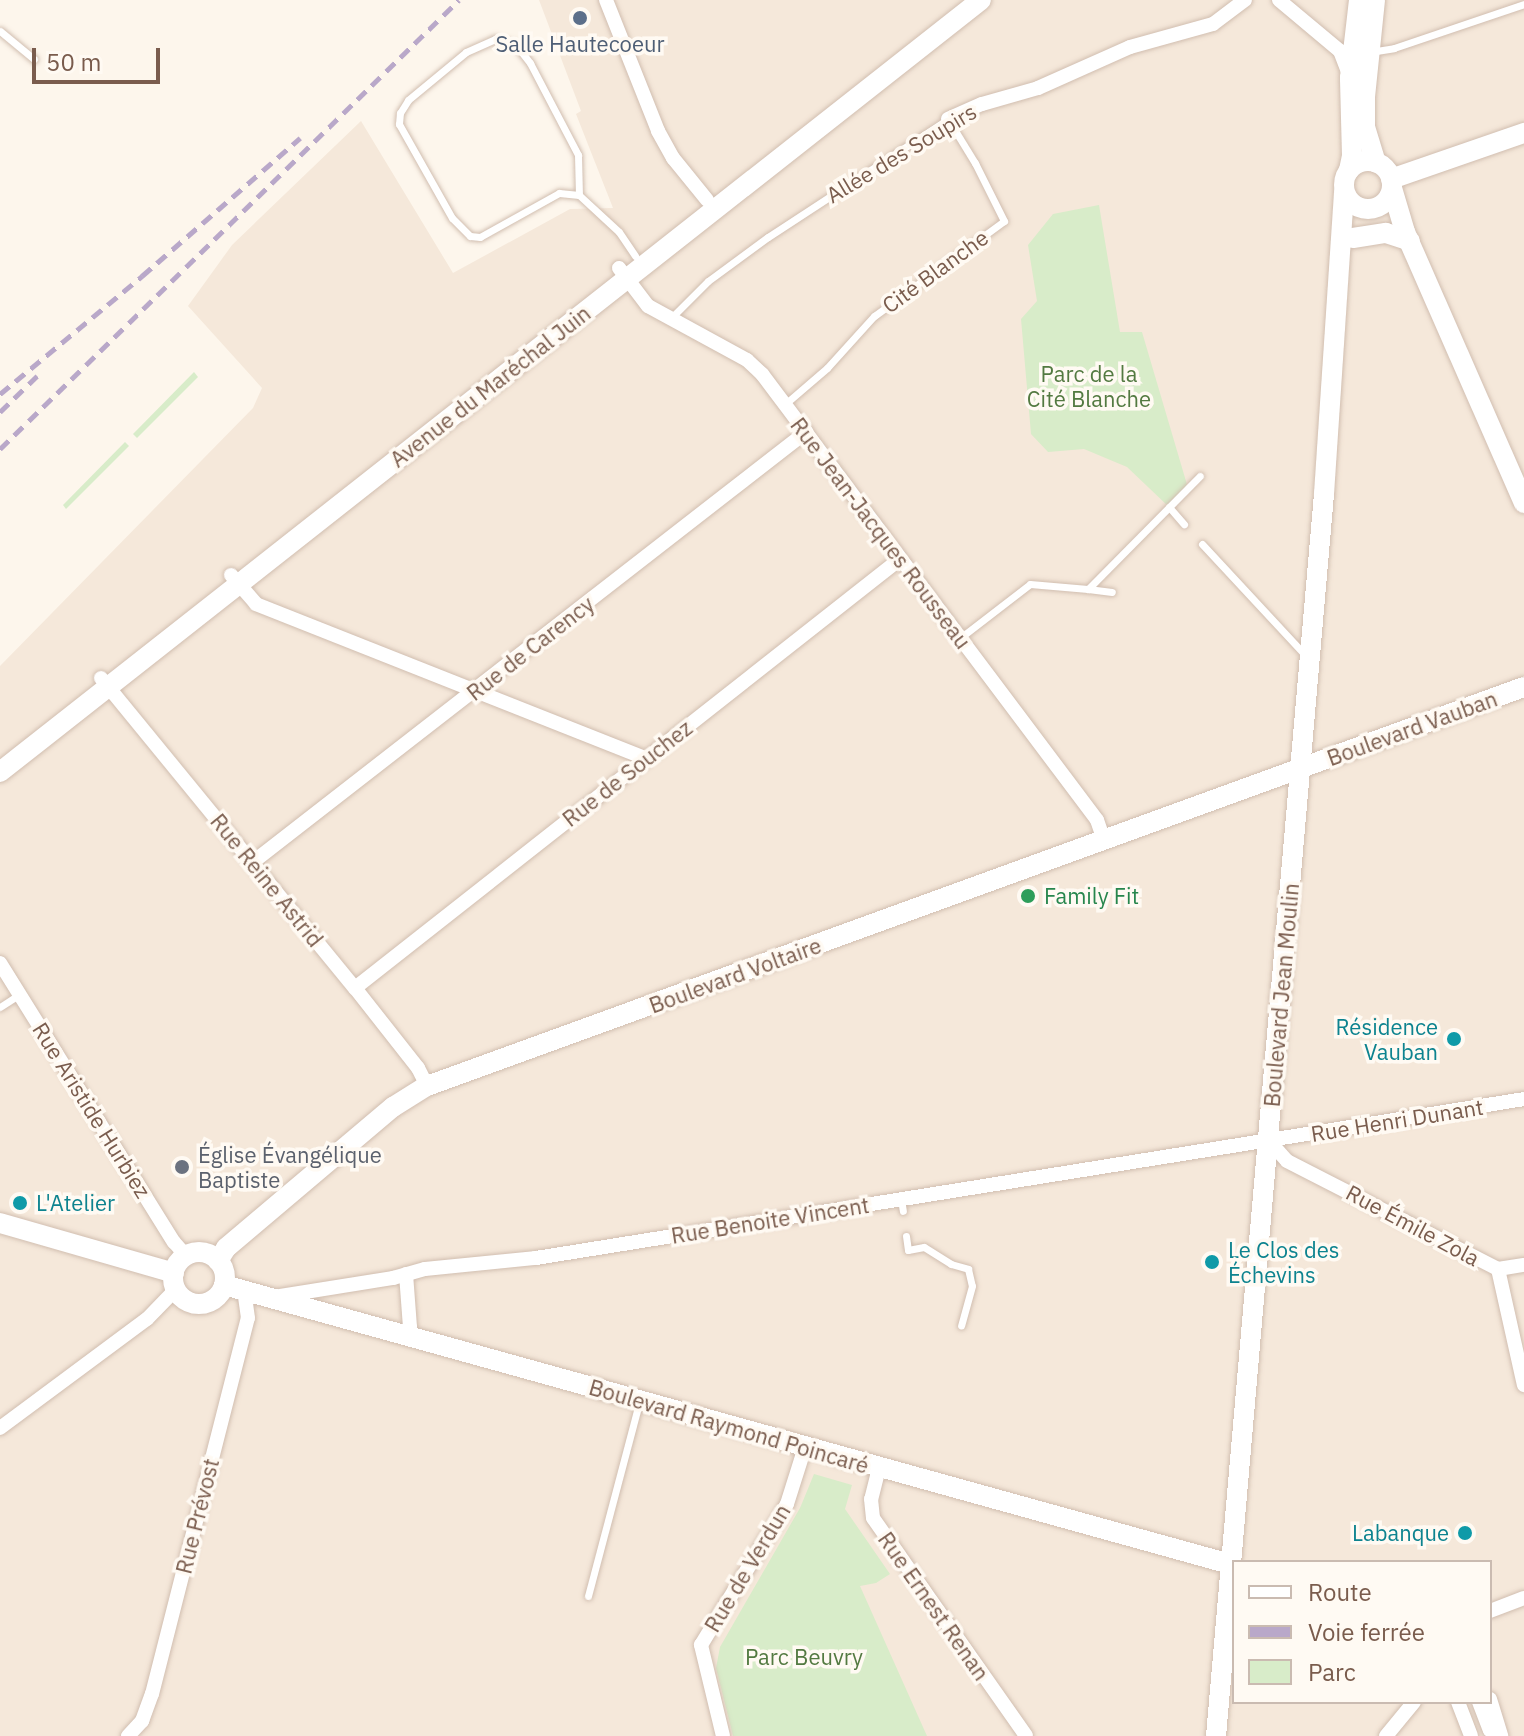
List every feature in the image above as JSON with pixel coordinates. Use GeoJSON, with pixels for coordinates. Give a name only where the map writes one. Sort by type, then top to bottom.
{"type":"FeatureCollection","features":[{"type":"Feature","properties":{"kind":"main road","name":"Avenue du Maréchal Juin"},"geometry":{"type":"LineString","coordinates":[[0,756],[104,682],[235,580],[960,0]]}},
{"type":"Feature","properties":{"kind":"main road","name":"Avenue du Maréchal Juin"},"geometry":{"type":"LineString","coordinates":[[626,267],[981,0]]}},
{"type":"Feature","properties":{"kind":"main road"},"geometry":{"type":"LineString","coordinates":[[1359,0],[1350,78],[1352,156],[1344,192],[1354,205],[1372,208],[1408,237]]}},
{"type":"Feature","properties":{"kind":"main road"},"geometry":{"type":"LineString","coordinates":[[1375,0],[1365,127],[1376,162]]}},
{"type":"Feature","properties":{"kind":"main road"},"geometry":{"type":"LineString","coordinates":[[1372,208],[1392,184],[1524,133]]}},
{"type":"Feature","properties":{"kind":"main road"},"geometry":{"type":"LineString","coordinates":[[1349,170],[1360,162],[1376,162],[1385,168],[1408,237],[1524,503]]}},
{"type":"Feature","properties":{"kind":"main road","name":"Boulevard Jean Moulin"},"geometry":{"type":"LineString","coordinates":[[1232,1560],[1270,1142],[1274,1044],[1348,246],[1344,192]]}},
{"type":"Feature","properties":{"kind":"main road","name":"Boulevard Jean Moulin"},"geometry":{"type":"LineString","coordinates":[[1348,246],[1372,208]]}},
{"type":"Feature","properties":{"kind":"main road"},"geometry":{"type":"LineString","coordinates":[[1348,246],[1386,233],[1408,237]]}},
{"type":"Feature","properties":{"kind":"main road","name":"Avenue du Maréchal Juin"},"geometry":{"type":"LineString","coordinates":[[0,772],[104,682]]}},
{"type":"Feature","properties":{"kind":"main road","name":"Boulevard Vauban"},"geometry":{"type":"LineString","coordinates":[[1300,769],[1524,687]]}},
{"type":"Feature","properties":{"kind":"main road","name":"Boulevard Voltaire"},"geometry":{"type":"LineString","coordinates":[[218,1261],[226,1248],[393,1107],[427,1086],[1300,769]]}},
{"type":"Feature","properties":{"kind":"main road"},"geometry":{"type":"LineString","coordinates":[[0,1223],[175,1281]]}},
{"type":"Feature","properties":{"kind":"main road"},"geometry":{"type":"LineString","coordinates":[[203,1253],[218,1261],[225,1277],[224,1285],[214,1300],[197,1304],[181,1296],[175,1281],[186,1256],[203,1253]]}},
{"type":"Feature","properties":{"kind":"main road","name":"Boulevard Raymond Poincaré"},"geometry":{"type":"LineString","coordinates":[[224,1285],[1232,1564]]}},
{"type":"Feature","properties":{"kind":"main road","name":"Boulevard Jean Moulin"},"geometry":{"type":"LineString","coordinates":[[1216,1736],[1232,1564]]}},
{"type":"Feature","properties":{"kind":"street"},"geometry":{"type":"LineString","coordinates":[[606,0],[658,131],[673,158],[707,200]]}},
{"type":"Feature","properties":{"kind":"street","name":"Allée des Soupirs"},"geometry":{"type":"LineString","coordinates":[[948,119],[982,104],[1038,88],[1130,47],[1213,24],[1245,0]]}},
{"type":"Feature","properties":{"kind":"street"},"geometry":{"type":"LineString","coordinates":[[1279,0],[1340,51],[1350,78]]}},
{"type":"Feature","properties":{"kind":"street","name":"Rue Jean-Jacques Rousseau"},"geometry":{"type":"LineString","coordinates":[[626,267],[648,306],[747,360],[785,404],[1097,820],[1104,840]]}},
{"type":"Feature","properties":{"kind":"street","name":"Rue de Carency"},"geometry":{"type":"LineString","coordinates":[[253,862],[806,432]]}},
{"type":"Feature","properties":{"kind":"street","name":"Rue de Souchez"},"geometry":{"type":"LineString","coordinates":[[355,988],[900,559]]}},
{"type":"Feature","properties":{"kind":"street"},"geometry":{"type":"LineString","coordinates":[[235,580],[256,604],[645,758]]}},
{"type":"Feature","properties":{"kind":"street","name":"Rue Reine Astrid"},"geometry":{"type":"LineString","coordinates":[[104,682],[355,988],[418,1068],[427,1086]]}},
{"type":"Feature","properties":{"kind":"street","name":"Rue Aristide Hurbiez"},"geometry":{"type":"LineString","coordinates":[[0,963],[174,1242],[186,1256]]}},
{"type":"Feature","properties":{"kind":"street","name":"Rue Henri Dunant"},"geometry":{"type":"LineString","coordinates":[[1270,1142],[1324,1129],[1524,1099]]}},
{"type":"Feature","properties":{"kind":"street","name":"Rue Benoite Vincent"},"geometry":{"type":"LineString","coordinates":[[270,1298],[406,1274],[902,1205],[1270,1142]]}},
{"type":"Feature","properties":{"kind":"street","name":"Rue Émile Zola"},"geometry":{"type":"LineString","coordinates":[[1270,1142],[1287,1161],[1498,1269],[1524,1385]]}},
{"type":"Feature","properties":{"kind":"street"},"geometry":{"type":"LineString","coordinates":[[1498,1269],[1524,1265]]}},
{"type":"Feature","properties":{"kind":"street"},"geometry":{"type":"LineString","coordinates":[[406,1274],[410,1327],[407,1338]]}},
{"type":"Feature","properties":{"kind":"street"},"geometry":{"type":"LineString","coordinates":[[0,1428],[147,1319],[175,1281]]}},
{"type":"Feature","properties":{"kind":"street","name":"Rue Prévost"},"geometry":{"type":"LineString","coordinates":[[128,1736],[142,1721],[152,1694],[248,1318],[244,1291]]}},
{"type":"Feature","properties":{"kind":"street","name":"Rue de Verdun"},"geometry":{"type":"LineString","coordinates":[[723,1736],[701,1645],[787,1504],[805,1447]]}},
{"type":"Feature","properties":{"kind":"street","name":"Rue Ernest Renan"},"geometry":{"type":"LineString","coordinates":[[879,1468],[871,1499],[873,1518],[1026,1736]]}},
{"type":"Feature","properties":{"kind":"street"},"geometry":{"type":"LineString","coordinates":[[1492,1610],[1524,1598]]}},
{"type":"Feature","properties":{"kind":"street"},"geometry":{"type":"LineString","coordinates":[[1386,1736],[1412,1704]]}},
{"type":"Feature","properties":{"kind":"street"},"geometry":{"type":"LineString","coordinates":[[1459,1704],[1471,1736]]}},
{"type":"Feature","properties":{"kind":"street"},"geometry":{"type":"LineString","coordinates":[[1480,1704],[1490,1730],[1500,1736]]}},
{"type":"Feature","properties":{"kind":"street"},"geometry":{"type":"LineString","coordinates":[[1491,1704],[1500,1736]]}},
{"type":"Feature","properties":{"kind":"lane"},"geometry":{"type":"LineString","coordinates":[[1369,51],[1394,48],[1524,4]]}},
{"type":"Feature","properties":{"kind":"lane"},"geometry":{"type":"LineString","coordinates":[[0,31],[34,59]]}},
{"type":"Feature","properties":{"kind":"lane"},"geometry":{"type":"LineString","coordinates":[[579,195],[578,155],[522,50],[506,41],[483,42],[466,52],[408,100],[400,113],[399,124],[436,191],[456,224],[470,236],[480,237],[559,193],[579,195],[619,232],[626,267]]}},
{"type":"Feature","properties":{"kind":"lane","name":"Allée des Soupirs"},"geometry":{"type":"LineString","coordinates":[[671,318],[708,281],[744,255],[948,119]]}},
{"type":"Feature","properties":{"kind":"lane","name":"Cité Blanche"},"geometry":{"type":"LineString","coordinates":[[785,404],[827,368],[874,316],[1004,221],[975,163],[948,119]]}},
{"type":"Feature","properties":{"kind":"lane"},"geometry":{"type":"LineString","coordinates":[[1088,589],[1200,476]]}},
{"type":"Feature","properties":{"kind":"lane"},"geometry":{"type":"LineString","coordinates":[[1169,507],[1184,524]]}},
{"type":"Feature","properties":{"kind":"lane"},"geometry":{"type":"LineString","coordinates":[[1202,544],[1310,661]]}},
{"type":"Feature","properties":{"kind":"lane"},"geometry":{"type":"LineString","coordinates":[[960,638],[1030,584],[1112,592]]}},
{"type":"Feature","properties":{"kind":"lane"},"geometry":{"type":"LineString","coordinates":[[0,1007],[20,994]]}},
{"type":"Feature","properties":{"kind":"lane"},"geometry":{"type":"LineString","coordinates":[[906,1236],[908,1250],[924,1247],[951,1264],[968,1269],[972,1286],[961,1326]]}},
{"type":"Feature","properties":{"kind":"lane"},"geometry":{"type":"LineString","coordinates":[[588,1596],[640,1401]]}},
{"type":"Feature","properties":{"kind":"shaded area"},"geometry":{"type":"Polygon","coordinates":[[[539,0],[1524,0],[1524,1736],[0,1736],[0,666],[253,408],[262,388],[188,306],[232,245],[361,121],[453,273],[570,209],[613,208],[576,114],[581,111],[539,0]]]}},
{"type":"Feature","properties":{"kind":"green space","name":"Parc de la Cité Blanche"},"geometry":{"type":"Polygon","coordinates":[[[1099,205],[1120,332],[1142,332],[1188,488],[1169,507],[1127,467],[1084,449],[1048,452],[1031,434],[1021,319],[1037,301],[1028,245],[1053,214],[1099,205]]]}},
{"type":"Feature","properties":{"kind":"green space"},"geometry":{"type":"Polygon","coordinates":[[[194,372],[198,377],[137,438],[133,434],[194,372]]]}},
{"type":"Feature","properties":{"kind":"green space"},"geometry":{"type":"Polygon","coordinates":[[[125,442],[129,446],[66,509],[63,505],[125,442]]]}},
{"type":"Feature","properties":{"kind":"green space","name":"Parc Beuvry"},"geometry":{"type":"Polygon","coordinates":[[[814,1474],[852,1485],[845,1509],[890,1574],[876,1583],[860,1586],[927,1736],[733,1736],[716,1668],[720,1647],[800,1508],[814,1474]]]}},
{"type":"Feature","properties":{"kind":"railway"},"geometry":{"type":"LineString","coordinates":[[0,449],[459,0]]}},
{"type":"Feature","properties":{"kind":"railway"},"geometry":{"type":"LineString","coordinates":[[0,394],[142,276],[300,138]]}},
{"type":"Feature","properties":{"kind":"railway"},"geometry":{"type":"LineString","coordinates":[[0,412],[37,376]]}},
{"type":"Feature","properties":{"kind":"place","name":"Salle Hautecoeur"},"geometry":{"type":"Point","coordinates":[580,18]}},
{"type":"Feature","properties":{"kind":"place","name":"Family Fit"},"geometry":{"type":"Point","coordinates":[1028,896]}},
{"type":"Feature","properties":{"kind":"place","name":"Résidence Vauban"},"geometry":{"type":"Point","coordinates":[1454,1039]}},
{"type":"Feature","properties":{"kind":"place","name":"Église Évangélique Baptiste"},"geometry":{"type":"Point","coordinates":[182,1167]}},
{"type":"Feature","properties":{"kind":"place","name":"L'Atelier"},"geometry":{"type":"Point","coordinates":[20,1203]}},
{"type":"Feature","properties":{"kind":"place","name":"Le Clos des Échevins"},"geometry":{"type":"Point","coordinates":[1212,1262]}},
{"type":"Feature","properties":{"kind":"place","name":"Labanque"},"geometry":{"type":"Point","coordinates":[1465,1533]}}]}
